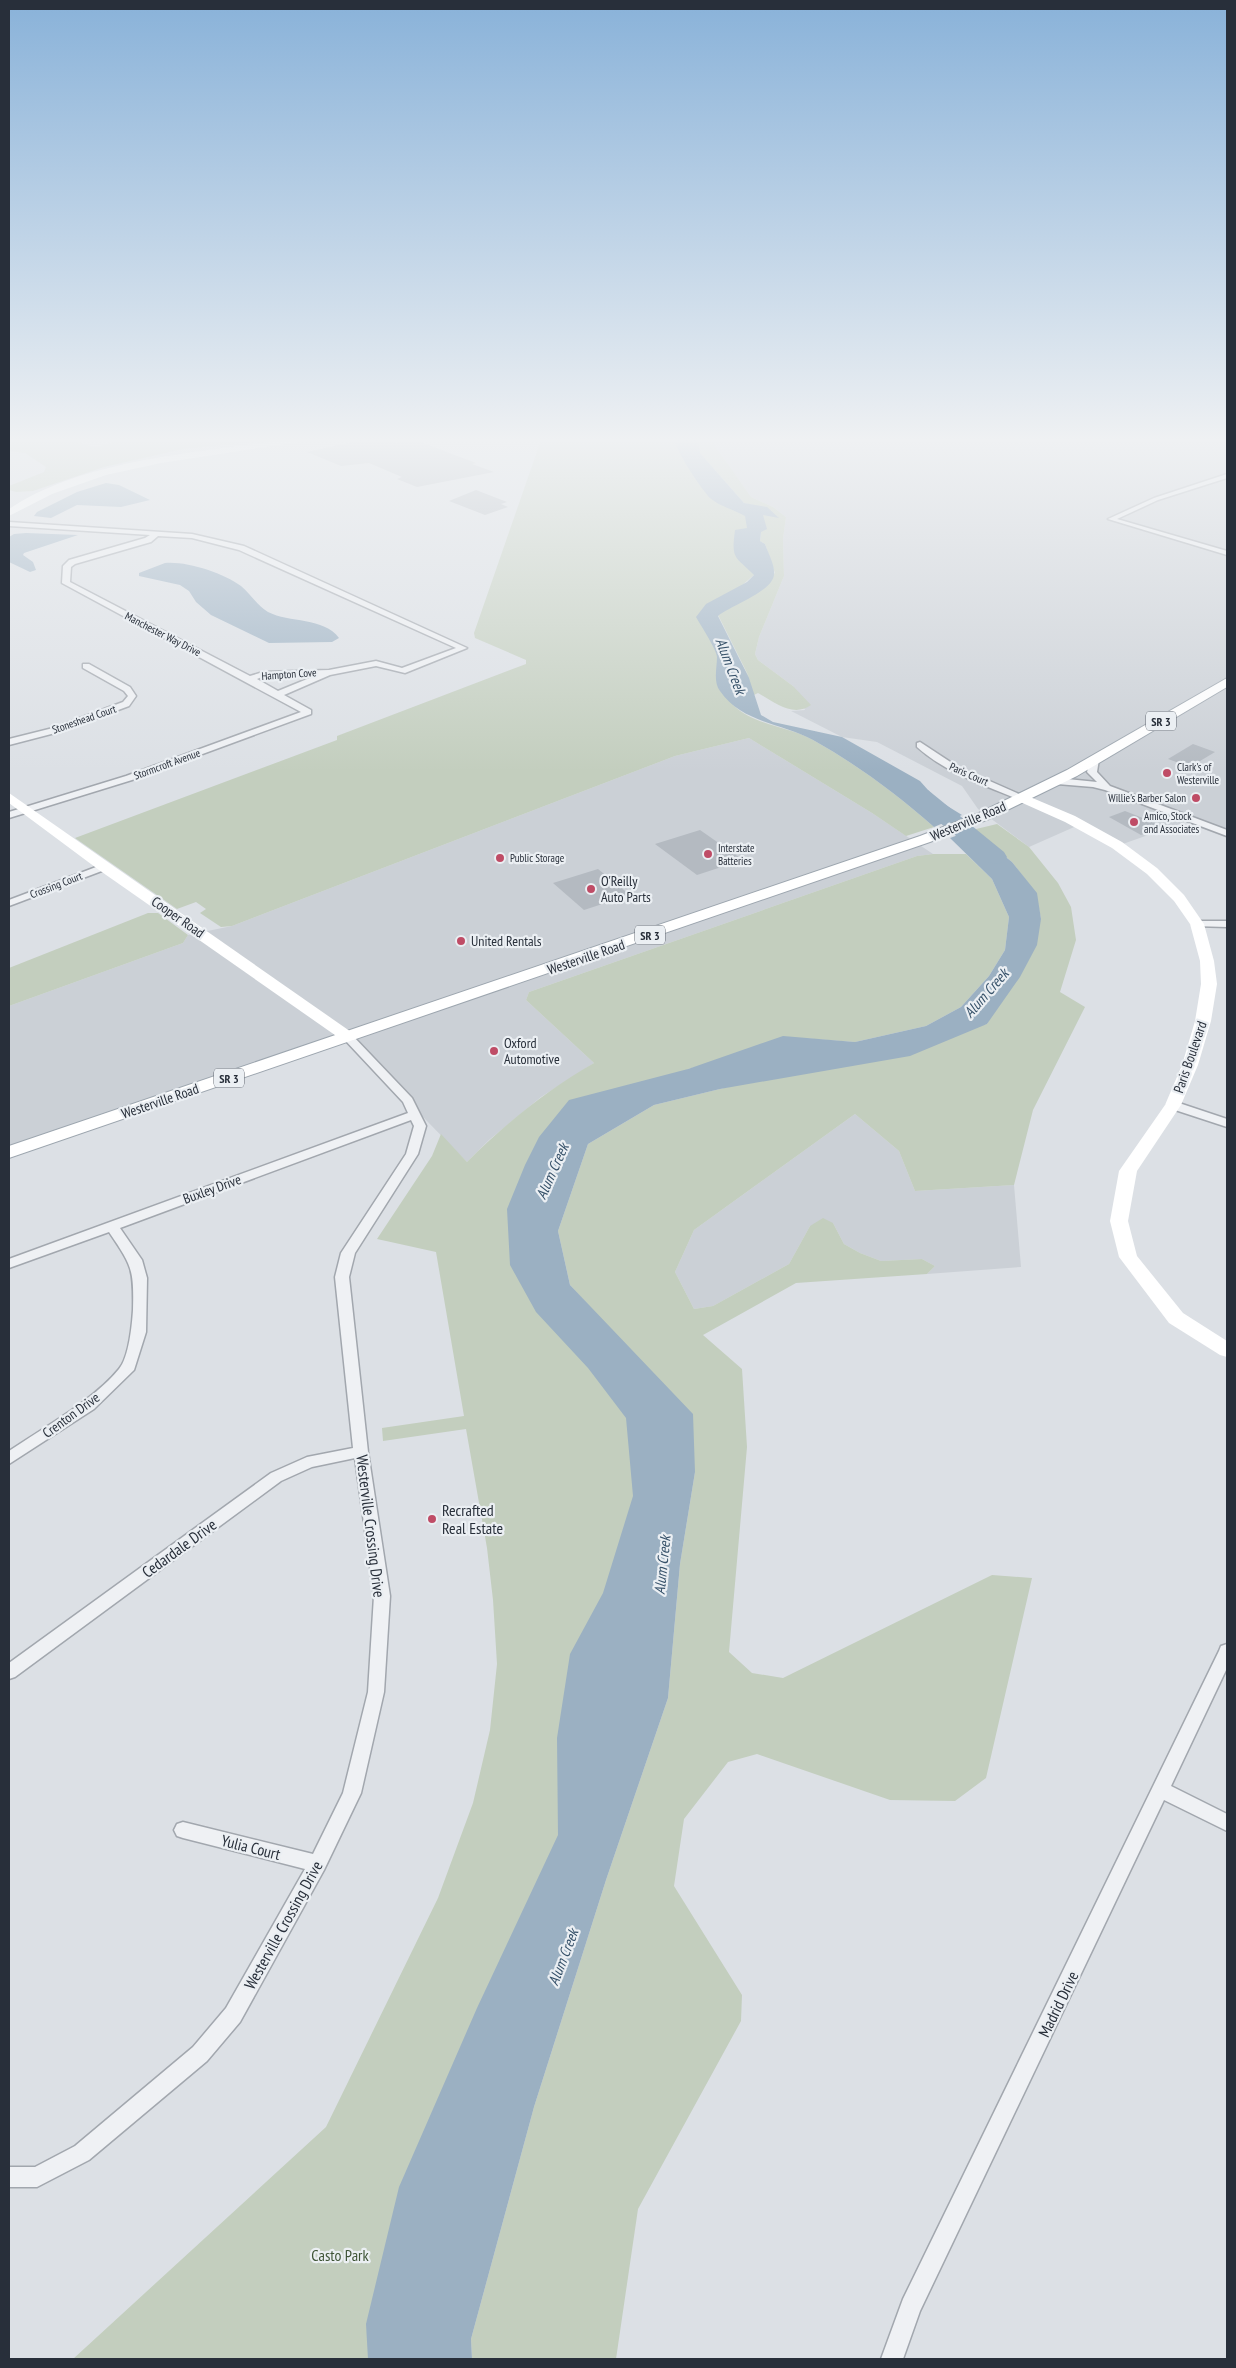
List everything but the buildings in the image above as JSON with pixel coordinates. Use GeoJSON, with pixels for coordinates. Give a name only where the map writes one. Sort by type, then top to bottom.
{"type":"FeatureCollection","features":[{"type":"Feature","properties":{"kind":"main road","name":"Westerville Road"},"geometry":{"type":"LineString","coordinates":[[9,1152],[925,839],[984,816],[1023,798],[1095,759],[1227,682]]}},
{"type":"Feature","properties":{"kind":"street","name":"Manchester Way Drive"},"geometry":{"type":"LineString","coordinates":[[112,551],[72,562],[67,566],[66,583],[250,679],[308,712]]}},
{"type":"Feature","properties":{"kind":"street","name":"Hampton Cove"},"geometry":{"type":"LineString","coordinates":[[247,551],[463,648],[402,671],[376,663],[328,673],[277,694]]}},
{"type":"Feature","properties":{"kind":"street","name":"Stoneshead Court"},"geometry":{"type":"LineString","coordinates":[[9,742],[56,730],[126,704],[132,696],[127,689],[86,666]]}},
{"type":"Feature","properties":{"kind":"street","name":"Hampton Cove"},"geometry":{"type":"LineString","coordinates":[[250,679],[263,674],[328,673]]}},
{"type":"Feature","properties":{"kind":"street","name":"Stormcroft Avenue"},"geometry":{"type":"LineString","coordinates":[[9,815],[129,778],[308,712]]}},
{"type":"Feature","properties":{"kind":"street","name":"Paris Court"},"geometry":{"type":"LineString","coordinates":[[920,745],[929,755],[944,763],[1023,798]]}},
{"type":"Feature","properties":{"kind":"street"},"geometry":{"type":"LineString","coordinates":[[1095,759],[1092,772],[1108,788]]}},
{"type":"Feature","properties":{"kind":"street"},"geometry":{"type":"LineString","coordinates":[[1057,780],[1093,784],[1108,788],[1227,833]]}},
{"type":"Feature","properties":{"kind":"street","name":"Cooper Road"},"geometry":{"type":"LineString","coordinates":[[9,797],[24,810],[104,867],[348,1037]]}},
{"type":"Feature","properties":{"kind":"street","name":"Paris Boulevard"},"geometry":{"type":"LineString","coordinates":[[1023,798],[1117,845],[1152,871],[1179,898],[1197,924],[1207,961],[1209,984],[1204,1021],[1190,1065],[1173,1105],[1128,1171],[1119,1221],[1128,1257],[1176,1318],[1227,1350]]}},
{"type":"Feature","properties":{"kind":"street","name":"Crossing Court"},"geometry":{"type":"LineString","coordinates":[[9,903],[104,867]]}},
{"type":"Feature","properties":{"kind":"street"},"geometry":{"type":"LineString","coordinates":[[1197,924],[1227,924]]}},
{"type":"Feature","properties":{"kind":"street","name":"Westerville Crossing Drive"},"geometry":{"type":"LineString","coordinates":[[9,2177],[37,2177],[82,2154],[200,2054],[233,2015],[318,1864],[352,1793],[376,1692],[382,1596],[361,1452],[342,1277],[348,1253],[412,1154],[420,1126],[408,1101],[348,1037]]}},
{"type":"Feature","properties":{"kind":"street"},"geometry":{"type":"LineString","coordinates":[[1173,1105],[1227,1123]]}},
{"type":"Feature","properties":{"kind":"street","name":"Buxley Drive"},"geometry":{"type":"LineString","coordinates":[[9,1264],[415,1115]]}},
{"type":"Feature","properties":{"kind":"street","name":"Crenton Drive"},"geometry":{"type":"LineString","coordinates":[[9,1458],[89,1405],[127,1370],[139,1332],[140,1278],[135,1260],[112,1226]]}},
{"type":"Feature","properties":{"kind":"street","name":"Cedardale Drive"},"geometry":{"type":"LineString","coordinates":[[9,1672],[276,1477],[299,1464],[327,1457],[361,1452]]}},
{"type":"Feature","properties":{"kind":"street","name":"Madrid Drive"},"geometry":{"type":"LineString","coordinates":[[892,2359],[912,2307],[1227,1651]]}},
{"type":"Feature","properties":{"kind":"street"},"geometry":{"type":"LineString","coordinates":[[1161,1790],[1227,1824]]}},
{"type":"Feature","properties":{"kind":"street","name":"Yulia Court"},"geometry":{"type":"LineString","coordinates":[[183,1830],[318,1864]]}},
{"type":"Feature","properties":{"kind":"shaded area"},"geometry":{"type":"Polygon","coordinates":[[[783,551],[1227,551],[1227,838],[1185,822],[1120,845],[1081,824],[1029,847],[978,809],[962,786],[877,742],[842,737],[791,711],[805,710],[793,686],[758,660],[755,654],[759,637],[784,576],[783,551]]]}},
{"type":"Feature","properties":{"kind":"shaded area"},"geometry":{"type":"Polygon","coordinates":[[[749,738],[872,813],[933,854],[917,856],[529,992],[526,1000],[594,1063],[541,1097],[489,1140],[467,1162],[346,1038],[9,1154],[9,1006],[183,943],[188,935],[232,926],[675,756],[749,738]]]}},
{"type":"Feature","properties":{"kind":"shaded area"},"geometry":{"type":"Polygon","coordinates":[[[855,1114],[899,1151],[915,1191],[1014,1185],[1021,1267],[927,1274],[935,1266],[922,1259],[881,1261],[860,1253],[844,1244],[833,1223],[810,1226],[789,1264],[713,1306],[694,1309],[675,1272],[694,1230],[855,1114]]]}},
{"type":"Feature","properties":{"kind":"green space"},"geometry":{"type":"Polygon","coordinates":[[[503,551],[754,551],[754,575],[711,612],[749,677],[718,615],[775,573],[767,551],[783,551],[784,576],[759,637],[755,654],[758,660],[793,686],[811,705],[804,709],[791,709],[777,704],[758,693],[733,705],[761,722],[803,735],[829,749],[876,780],[934,827],[906,836],[872,813],[749,738],[675,756],[232,926],[221,927],[200,913],[206,909],[196,902],[177,909],[75,838],[337,740],[337,736],[526,664],[526,660],[475,638],[474,633],[503,551]]]}},
{"type":"Feature","properties":{"kind":"green space"},"geometry":{"type":"Polygon","coordinates":[[[997,824],[1029,847],[1058,883],[1071,907],[1076,940],[1060,992],[1085,1007],[1033,1110],[1014,1185],[915,1191],[899,1151],[855,1114],[694,1230],[675,1272],[694,1309],[713,1306],[789,1264],[810,1226],[823,1218],[833,1223],[844,1244],[860,1253],[881,1261],[922,1259],[935,1266],[927,1274],[796,1283],[703,1335],[742,1369],[747,1447],[729,1652],[752,1673],[783,1678],[992,1575],[1032,1578],[986,1778],[955,1801],[890,1800],[757,1754],[728,1762],[684,1819],[674,1886],[742,1995],[741,2021],[638,2209],[616,2359],[472,2359],[471,2339],[534,2107],[606,1880],[668,1698],[680,1564],[695,1472],[624,1344],[570,1285],[558,1231],[588,1144],[654,1105],[987,1024],[1041,919],[1036,893],[1012,862],[972,830],[997,824]]]}},
{"type":"Feature","properties":{"kind":"green space","name":"Casto Park"},"geometry":{"type":"Polygon","coordinates":[[[966,854],[992,879],[1009,917],[1005,950],[989,976],[961,1007],[926,1026],[855,1042],[801,1038],[688,1069],[538,1176],[568,1304],[660,1384],[596,1796],[431,2359],[73,2359],[326,2127],[438,1898],[473,1803],[490,1730],[497,1664],[493,1600],[487,1548],[466,1429],[383,1441],[382,1428],[464,1416],[436,1252],[377,1239],[432,1156],[441,1134],[467,1162],[528,1108],[560,1084],[594,1063],[526,1000],[529,992],[917,856],[966,854]]]}},
{"type":"Feature","properties":{"kind":"green space"},"geometry":{"type":"Polygon","coordinates":[[[148,913],[158,913],[188,935],[183,943],[9,1006],[9,968],[148,913]]]}},
{"type":"Feature","properties":{"kind":"water"},"geometry":{"type":"Polygon","coordinates":[[[9,551],[31,551],[23,555],[33,562],[36,570],[30,572],[9,562],[9,551]]]}},
{"type":"Feature","properties":{"kind":"water"},"geometry":{"type":"Polygon","coordinates":[[[767,551],[774,570],[772,580],[767,586],[718,616],[749,678],[761,715],[773,722],[842,737],[920,781],[936,799],[962,815],[934,827],[891,791],[845,759],[801,734],[751,716],[729,702],[718,687],[716,679],[716,654],[696,617],[706,604],[747,582],[754,575],[736,557],[734,552],[767,551]]]}},
{"type":"Feature","properties":{"kind":"water"},"geometry":{"type":"Polygon","coordinates":[[[165,563],[194,566],[225,577],[241,586],[268,612],[286,618],[315,623],[333,631],[339,638],[332,642],[269,643],[211,615],[196,602],[189,591],[180,585],[139,576],[139,573],[165,563]]]}},
{"type":"Feature","properties":{"kind":"water"},"geometry":{"type":"Polygon","coordinates":[[[972,830],[1012,862],[1037,893],[1041,919],[1037,945],[1020,977],[987,1024],[910,1056],[720,1089],[654,1105],[588,1144],[558,1231],[570,1285],[693,1414],[695,1472],[680,1564],[668,1698],[606,1880],[534,2107],[471,2339],[472,2359],[368,2359],[366,2324],[399,2187],[477,2008],[558,1835],[557,1738],[570,1654],[603,1593],[633,1496],[626,1418],[588,1368],[536,1312],[510,1265],[507,1209],[539,1137],[569,1100],[688,1069],[783,1036],[855,1042],[926,1026],[961,1007],[989,976],[1005,950],[1009,917],[992,879],[950,838],[972,830]]]}},
{"type":"Feature","properties":{"kind":"waterway","name":"Alum Creek"},"geometry":{"type":"LineString","coordinates":[[920,795],[996,857]]}},
{"type":"Feature","properties":{"kind":"place","name":"Clark's of Westerville"},"geometry":{"type":"Point","coordinates":[1167,773]}},
{"type":"Feature","properties":{"kind":"place","name":"Willie's Barber Salon"},"geometry":{"type":"Point","coordinates":[1196,798]}},
{"type":"Feature","properties":{"kind":"place","name":"Amico, Stock and Associates"},"geometry":{"type":"Point","coordinates":[1134,822]}},
{"type":"Feature","properties":{"kind":"place","name":"Interstate Batteries"},"geometry":{"type":"Point","coordinates":[708,854]}},
{"type":"Feature","properties":{"kind":"place","name":"Public Storage"},"geometry":{"type":"Point","coordinates":[500,858]}},
{"type":"Feature","properties":{"kind":"place","name":"O'Reilly Auto Parts"},"geometry":{"type":"Point","coordinates":[591,889]}},
{"type":"Feature","properties":{"kind":"place","name":"United Rentals"},"geometry":{"type":"Point","coordinates":[461,941]}},
{"type":"Feature","properties":{"kind":"place","name":"Oxford Automotive"},"geometry":{"type":"Point","coordinates":[494,1051]}},
{"type":"Feature","properties":{"kind":"place","name":"Recrafted Real Estate"},"geometry":{"type":"Point","coordinates":[432,1519]}}]}
